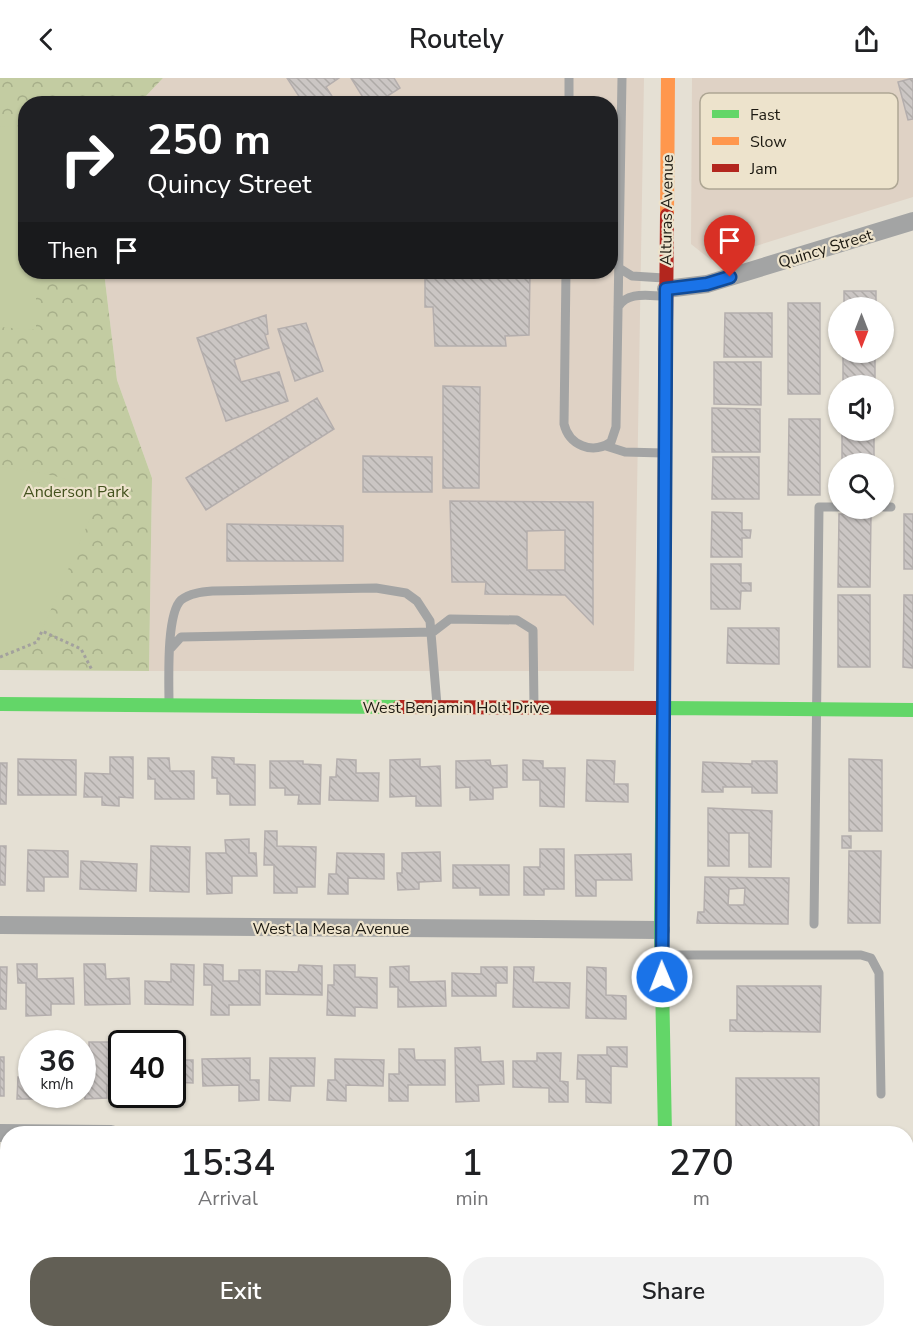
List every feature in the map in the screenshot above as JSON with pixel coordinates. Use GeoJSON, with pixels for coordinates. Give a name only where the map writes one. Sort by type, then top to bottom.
{"type":"FeatureCollection","features":[{"type":"Feature","properties":{"kind":"street","name":"Alturas Avenue"},"geometry":{"type":"LineString","coordinates":[[665,1126],[662,930],[668,78]]}},
{"type":"Feature","properties":{"kind":"street","name":"Quincy Street"},"geometry":{"type":"LineString","coordinates":[[666,288],[707,284],[913,221]]}},
{"type":"Feature","properties":{"kind":"street","name":"West Benjamin Holt Drive"},"geometry":{"type":"LineString","coordinates":[[0,704],[913,710]]}},
{"type":"Feature","properties":{"kind":"street","name":"West la Mesa Avenue"},"geometry":{"type":"LineString","coordinates":[[0,925],[662,930]]}},
{"type":"Feature","properties":{"kind":"lane"},"geometry":{"type":"LineString","coordinates":[[569,78],[569,96]]}},
{"type":"Feature","properties":{"kind":"lane"},"geometry":{"type":"LineString","coordinates":[[606,446],[614,437],[616,427],[622,78]]}},
{"type":"Feature","properties":{"kind":"lane"},"geometry":{"type":"LineString","coordinates":[[619,268],[632,276],[666,288]]}},
{"type":"Feature","properties":{"kind":"lane"},"geometry":{"type":"LineString","coordinates":[[566,279],[564,424],[568,435],[581,446],[606,446],[625,452],[665,454]]}},
{"type":"Feature","properties":{"kind":"lane"},"geometry":{"type":"LineString","coordinates":[[618,307],[625,298],[666,288]]}},
{"type":"Feature","properties":{"kind":"lane"},"geometry":{"type":"LineString","coordinates":[[814,924],[814,710],[819,507],[828,507]]}},
{"type":"Feature","properties":{"kind":"lane"},"geometry":{"type":"LineString","coordinates":[[169,705],[174,618],[180,601],[199,592],[213,591],[388,589],[406,593],[417,601],[426,613],[433,632],[437,707]]}},
{"type":"Feature","properties":{"kind":"lane"},"geometry":{"type":"LineString","coordinates":[[171,648],[181,637],[433,632],[450,619],[517,620],[533,630],[534,708]]}},
{"type":"Feature","properties":{"kind":"lane"},"geometry":{"type":"LineString","coordinates":[[662,955],[861,955],[871,958],[879,973],[881,1094]]}},
{"type":"Feature","properties":{"kind":"path"},"geometry":{"type":"LineString","coordinates":[[0,657],[37,642],[42,631],[81,649],[92,670]]}},
{"type":"Feature","properties":{"kind":"shaded area"},"geometry":{"type":"Polygon","coordinates":[[[163,78],[644,78],[634,671],[149,671],[152,478],[117,380],[105,279],[618,279],[618,96],[146,96],[163,78]]]}},
{"type":"Feature","properties":{"kind":"shaded area"},"geometry":{"type":"Polygon","coordinates":[[[692,78],[913,78],[913,197],[711,260],[691,244],[692,78]]]}},
{"type":"Feature","properties":{"kind":"green space","name":"Anderson Park"},"geometry":{"type":"Polygon","coordinates":[[[0,78],[163,78],[146,96],[18,96],[18,279],[105,279],[117,380],[152,478],[149,671],[0,670],[0,78]]]}},
{"type":"Feature","properties":{"kind":"green space"},"geometry":{"type":"Polygon","coordinates":[[[18,126],[18,279],[36,279],[36,330],[0,327],[0,127],[18,126]]]}},
{"type":"Feature","properties":{"kind":"green space"},"geometry":{"type":"Polygon","coordinates":[[[0,467],[51,475],[101,493],[37,642],[0,657],[0,467]]]}},
{"type":"Feature","properties":{"kind":"building"},"geometry":{"type":"Polygon","coordinates":[[[287,78],[339,78],[326,87],[332,96],[299,96],[287,78]]]}},
{"type":"Feature","properties":{"kind":"building"},"geometry":{"type":"Polygon","coordinates":[[[351,78],[394,78],[400,88],[388,96],[362,96],[351,78]]]}},
{"type":"Feature","properties":{"kind":"building"},"geometry":{"type":"Polygon","coordinates":[[[913,78],[913,119],[908,120],[898,82],[913,78]]]}},
{"type":"Feature","properties":{"kind":"building"},"geometry":{"type":"Polygon","coordinates":[[[425,279],[530,279],[529,335],[505,336],[506,346],[435,346],[433,307],[425,307],[425,279]]]}},
{"type":"Feature","properties":{"kind":"building"},"geometry":{"type":"Polygon","coordinates":[[[844,291],[876,291],[876,297],[844,297],[844,291]]]}},
{"type":"Feature","properties":{"kind":"building"},"geometry":{"type":"Polygon","coordinates":[[[788,303],[820,303],[820,394],[788,394],[788,303]]]}},
{"type":"Feature","properties":{"kind":"building"},"geometry":{"type":"Polygon","coordinates":[[[725,313],[772,313],[772,357],[724,357],[725,313]]]}},
{"type":"Feature","properties":{"kind":"building"},"geometry":{"type":"Polygon","coordinates":[[[266,315],[268,334],[265,335],[269,348],[234,360],[241,382],[279,372],[288,401],[226,421],[197,338],[266,315]]]}},
{"type":"Feature","properties":{"kind":"building"},"geometry":{"type":"Polygon","coordinates":[[[306,323],[323,371],[295,381],[278,329],[306,323]]]}},
{"type":"Feature","properties":{"kind":"building"},"geometry":{"type":"Polygon","coordinates":[[[714,362],[761,362],[761,405],[714,404],[714,362]]]}},
{"type":"Feature","properties":{"kind":"building"},"geometry":{"type":"Polygon","coordinates":[[[843,363],[875,363],[875,375],[843,375],[843,363]]]}},
{"type":"Feature","properties":{"kind":"building"},"geometry":{"type":"Polygon","coordinates":[[[443,386],[480,387],[479,488],[443,488],[443,386]]]}},
{"type":"Feature","properties":{"kind":"building"},"geometry":{"type":"Polygon","coordinates":[[[317,398],[334,429],[206,510],[186,478],[317,398]]]}},
{"type":"Feature","properties":{"kind":"building"},"geometry":{"type":"Polygon","coordinates":[[[712,408],[760,409],[760,452],[712,452],[712,408]]]}},
{"type":"Feature","properties":{"kind":"building"},"geometry":{"type":"Polygon","coordinates":[[[789,419],[820,419],[820,495],[788,495],[789,419]]]}},
{"type":"Feature","properties":{"kind":"building"},"geometry":{"type":"Polygon","coordinates":[[[842,441],[874,441],[874,453],[842,453],[842,441]]]}},
{"type":"Feature","properties":{"kind":"building"},"geometry":{"type":"Polygon","coordinates":[[[363,456],[432,457],[432,492],[363,492],[363,456]]]}},
{"type":"Feature","properties":{"kind":"building"},"geometry":{"type":"Polygon","coordinates":[[[713,457],[759,457],[759,499],[712,499],[713,457]]]}},
{"type":"Feature","properties":{"kind":"building"},"geometry":{"type":"Polygon","coordinates":[[[450,501],[593,502],[593,624],[565,595],[485,594],[486,582],[452,582],[450,501]],[[565,530],[527,531],[527,570],[565,570],[565,530]]]}},
{"type":"Feature","properties":{"kind":"building"},"geometry":{"type":"Polygon","coordinates":[[[712,512],[742,513],[742,530],[751,530],[750,538],[742,538],[742,557],[711,557],[712,512]]]}},
{"type":"Feature","properties":{"kind":"building"},"geometry":{"type":"Polygon","coordinates":[[[904,514],[913,514],[913,569],[904,569],[904,514]]]}},
{"type":"Feature","properties":{"kind":"building"},"geometry":{"type":"Polygon","coordinates":[[[839,519],[871,519],[870,587],[838,587],[839,519]]]}},
{"type":"Feature","properties":{"kind":"building"},"geometry":{"type":"Polygon","coordinates":[[[227,524],[343,526],[343,561],[227,561],[227,524]]]}},
{"type":"Feature","properties":{"kind":"building"},"geometry":{"type":"Polygon","coordinates":[[[711,564],[741,564],[741,583],[751,583],[751,591],[741,591],[740,609],[711,609],[711,564]]]}},
{"type":"Feature","properties":{"kind":"building"},"geometry":{"type":"Polygon","coordinates":[[[838,595],[870,595],[870,667],[838,667],[838,595]]]}},
{"type":"Feature","properties":{"kind":"building"},"geometry":{"type":"Polygon","coordinates":[[[904,595],[913,595],[913,668],[903,667],[904,595]]]}},
{"type":"Feature","properties":{"kind":"building"},"geometry":{"type":"Polygon","coordinates":[[[728,628],[779,628],[779,664],[727,663],[728,628]]]}},
{"type":"Feature","properties":{"kind":"building"},"geometry":{"type":"Polygon","coordinates":[[[110,757],[133,757],[133,798],[119,797],[119,806],[102,805],[102,797],[84,797],[85,773],[110,774],[110,757]]]}},
{"type":"Feature","properties":{"kind":"building"},"geometry":{"type":"Polygon","coordinates":[[[212,757],[234,758],[234,764],[255,765],[255,805],[230,805],[230,794],[217,794],[217,778],[212,778],[212,757]]]}},
{"type":"Feature","properties":{"kind":"building"},"geometry":{"type":"Polygon","coordinates":[[[148,758],[169,758],[170,771],[194,771],[194,799],[155,799],[155,779],[148,779],[148,758]]]}},
{"type":"Feature","properties":{"kind":"building"},"geometry":{"type":"Polygon","coordinates":[[[18,759],[76,760],[76,795],[18,795],[18,759]]]}},
{"type":"Feature","properties":{"kind":"building"},"geometry":{"type":"Polygon","coordinates":[[[337,759],[356,760],[356,773],[379,773],[378,801],[329,800],[330,777],[336,777],[337,759]]]}},
{"type":"Feature","properties":{"kind":"building"},"geometry":{"type":"Polygon","coordinates":[[[420,759],[420,767],[440,766],[441,806],[416,806],[416,796],[390,797],[390,760],[420,759]]]}},
{"type":"Feature","properties":{"kind":"building"},"geometry":{"type":"Polygon","coordinates":[[[849,759],[882,760],[882,831],[849,831],[849,759]]]}},
{"type":"Feature","properties":{"kind":"building"},"geometry":{"type":"Polygon","coordinates":[[[490,760],[491,766],[507,765],[507,787],[493,788],[493,799],[470,800],[470,787],[456,788],[456,761],[490,760]]]}},
{"type":"Feature","properties":{"kind":"building"},"geometry":{"type":"Polygon","coordinates":[[[523,760],[543,761],[543,768],[565,768],[564,807],[540,806],[540,780],[523,780],[523,760]]]}},
{"type":"Feature","properties":{"kind":"building"},"geometry":{"type":"Polygon","coordinates":[[[587,760],[615,761],[614,784],[628,784],[628,802],[586,801],[587,760]]]}},
{"type":"Feature","properties":{"kind":"building"},"geometry":{"type":"Polygon","coordinates":[[[270,761],[303,761],[303,764],[321,765],[320,804],[298,804],[299,795],[285,795],[285,788],[270,788],[270,761]]]}},
{"type":"Feature","properties":{"kind":"building"},"geometry":{"type":"Polygon","coordinates":[[[752,761],[777,761],[777,793],[752,793],[752,787],[723,787],[723,792],[702,792],[703,762],[752,764],[752,761]]]}},
{"type":"Feature","properties":{"kind":"building"},"geometry":{"type":"Polygon","coordinates":[[[0,763],[7,763],[6,804],[0,804],[0,763]]]}},
{"type":"Feature","properties":{"kind":"building"},"geometry":{"type":"Polygon","coordinates":[[[708,808],[772,811],[771,867],[749,867],[749,833],[729,833],[729,866],[708,866],[708,808]]]}},
{"type":"Feature","properties":{"kind":"building"},"geometry":{"type":"Polygon","coordinates":[[[265,831],[277,831],[277,846],[316,847],[315,887],[297,887],[297,893],[274,893],[274,865],[264,865],[265,831]]]}},
{"type":"Feature","properties":{"kind":"building"},"geometry":{"type":"Polygon","coordinates":[[[842,836],[851,836],[851,848],[842,848],[842,836]]]}},
{"type":"Feature","properties":{"kind":"building"},"geometry":{"type":"Polygon","coordinates":[[[249,839],[249,853],[256,853],[257,876],[232,876],[232,893],[207,894],[206,853],[226,853],[225,840],[249,839]]]}},
{"type":"Feature","properties":{"kind":"building"},"geometry":{"type":"Polygon","coordinates":[[[0,846],[6,846],[5,885],[0,885],[0,846]]]}},
{"type":"Feature","properties":{"kind":"building"},"geometry":{"type":"Polygon","coordinates":[[[151,846],[190,847],[189,892],[150,891],[151,846]]]}},
{"type":"Feature","properties":{"kind":"building"},"geometry":{"type":"Polygon","coordinates":[[[540,849],[564,849],[564,889],[544,889],[544,895],[524,895],[524,867],[540,867],[540,849]]]}},
{"type":"Feature","properties":{"kind":"building"},"geometry":{"type":"Polygon","coordinates":[[[28,850],[68,851],[68,877],[44,877],[44,891],[27,891],[28,850]]]}},
{"type":"Feature","properties":{"kind":"building"},"geometry":{"type":"Polygon","coordinates":[[[849,851],[881,851],[880,923],[848,923],[849,851]]]}},
{"type":"Feature","properties":{"kind":"building"},"geometry":{"type":"Polygon","coordinates":[[[440,852],[441,881],[419,882],[419,889],[398,890],[397,873],[402,873],[402,853],[440,852]]]}},
{"type":"Feature","properties":{"kind":"building"},"geometry":{"type":"Polygon","coordinates":[[[337,853],[384,854],[384,879],[348,878],[348,894],[328,894],[329,874],[336,874],[337,853]]]}},
{"type":"Feature","properties":{"kind":"building"},"geometry":{"type":"Polygon","coordinates":[[[631,854],[632,880],[596,880],[596,896],[576,896],[575,855],[631,854]]]}},
{"type":"Feature","properties":{"kind":"building"},"geometry":{"type":"Polygon","coordinates":[[[81,861],[137,864],[136,891],[80,889],[81,861]]]}},
{"type":"Feature","properties":{"kind":"building"},"geometry":{"type":"Polygon","coordinates":[[[453,865],[509,865],[509,895],[480,895],[480,888],[453,888],[453,865]]]}},
{"type":"Feature","properties":{"kind":"building"},"geometry":{"type":"Polygon","coordinates":[[[705,877],[789,878],[788,924],[697,923],[698,912],[704,912],[705,877]],[[745,888],[729,889],[728,905],[744,905],[745,888]]]}},
{"type":"Feature","properties":{"kind":"building"},"geometry":{"type":"Polygon","coordinates":[[[17,964],[37,964],[37,979],[73,978],[74,1004],[51,1004],[51,1015],[26,1016],[26,983],[18,983],[17,964]]]}},
{"type":"Feature","properties":{"kind":"building"},"geometry":{"type":"Polygon","coordinates":[[[84,964],[105,964],[106,979],[129,978],[130,1004],[85,1005],[84,964]]]}},
{"type":"Feature","properties":{"kind":"building"},"geometry":{"type":"Polygon","coordinates":[[[171,964],[194,965],[193,1005],[145,1004],[145,981],[171,982],[171,964]]]}},
{"type":"Feature","properties":{"kind":"building"},"geometry":{"type":"Polygon","coordinates":[[[204,964],[223,965],[223,981],[239,981],[239,970],[260,970],[260,1005],[229,1005],[229,1015],[211,1015],[212,985],[204,985],[204,964]]]}},
{"type":"Feature","properties":{"kind":"building"},"geometry":{"type":"Polygon","coordinates":[[[299,965],[322,966],[322,995],[266,994],[266,971],[298,972],[299,965]]]}},
{"type":"Feature","properties":{"kind":"building"},"geometry":{"type":"Polygon","coordinates":[[[334,965],[355,965],[355,977],[377,978],[377,1008],[355,1007],[355,1016],[327,1015],[328,985],[334,985],[334,965]]]}},
{"type":"Feature","properties":{"kind":"building"},"geometry":{"type":"Polygon","coordinates":[[[409,966],[409,982],[445,981],[446,1006],[398,1007],[398,987],[390,987],[390,967],[409,966]]]}},
{"type":"Feature","properties":{"kind":"building"},"geometry":{"type":"Polygon","coordinates":[[[0,967],[7,967],[6,1009],[0,1009],[0,967]]]}},
{"type":"Feature","properties":{"kind":"building"},"geometry":{"type":"Polygon","coordinates":[[[481,967],[507,967],[507,983],[496,983],[496,996],[452,996],[452,973],[481,974],[481,967]]]}},
{"type":"Feature","properties":{"kind":"building"},"geometry":{"type":"Polygon","coordinates":[[[514,967],[534,967],[533,982],[570,983],[569,1008],[513,1007],[514,967]]]}},
{"type":"Feature","properties":{"kind":"building"},"geometry":{"type":"Polygon","coordinates":[[[587,967],[606,968],[606,995],[626,996],[626,1019],[586,1018],[587,967]]]}},
{"type":"Feature","properties":{"kind":"building"},"geometry":{"type":"Polygon","coordinates":[[[737,986],[821,986],[820,1032],[730,1031],[730,1020],[737,1020],[737,986]]]}},
{"type":"Feature","properties":{"kind":"building"},"geometry":{"type":"Polygon","coordinates":[[[96,1042],[108,1042],[107,1098],[96,1098],[96,1042]]]}},
{"type":"Feature","properties":{"kind":"building"},"geometry":{"type":"Polygon","coordinates":[[[480,1047],[481,1062],[503,1061],[504,1084],[478,1085],[479,1101],[456,1102],[455,1048],[480,1047]]]}},
{"type":"Feature","properties":{"kind":"building"},"geometry":{"type":"Polygon","coordinates":[[[607,1047],[627,1047],[627,1067],[611,1066],[611,1103],[586,1102],[586,1079],[577,1079],[578,1055],[607,1055],[607,1047]]]}},
{"type":"Feature","properties":{"kind":"building"},"geometry":{"type":"Polygon","coordinates":[[[399,1049],[414,1049],[415,1060],[445,1060],[445,1085],[408,1085],[408,1101],[389,1101],[389,1074],[399,1074],[399,1049]]]}},
{"type":"Feature","properties":{"kind":"building"},"geometry":{"type":"Polygon","coordinates":[[[537,1053],[561,1053],[560,1081],[568,1082],[568,1102],[549,1102],[549,1088],[513,1087],[513,1061],[537,1061],[537,1053]]]}},
{"type":"Feature","properties":{"kind":"building"},"geometry":{"type":"Polygon","coordinates":[[[0,1057],[4,1057],[4,1096],[0,1096],[0,1057]]]}},
{"type":"Feature","properties":{"kind":"building"},"geometry":{"type":"Polygon","coordinates":[[[250,1058],[250,1080],[259,1080],[259,1100],[239,1101],[239,1085],[203,1086],[202,1059],[250,1058]]]}},
{"type":"Feature","properties":{"kind":"building"},"geometry":{"type":"Polygon","coordinates":[[[270,1058],[315,1058],[314,1086],[291,1086],[290,1101],[269,1100],[270,1058]]]}},
{"type":"Feature","properties":{"kind":"building"},"geometry":{"type":"Polygon","coordinates":[[[335,1059],[384,1060],[383,1086],[346,1085],[346,1101],[327,1100],[328,1080],[335,1080],[335,1059]]]}},
{"type":"Feature","properties":{"kind":"building"},"geometry":{"type":"Polygon","coordinates":[[[186,1060],[193,1060],[193,1083],[186,1083],[186,1060]]]}},
{"type":"Feature","properties":{"kind":"building"},"geometry":{"type":"Polygon","coordinates":[[[736,1078],[819,1078],[819,1126],[736,1126],[736,1078]]]}},
{"type":"Feature","properties":{"kind":"traffic: fast"},"geometry":{"type":"LineString","coordinates":[[0,704],[399,707]]}},
{"type":"Feature","properties":{"kind":"traffic: fast"},"geometry":{"type":"LineString","coordinates":[[661,708],[913,710]]}},
{"type":"Feature","properties":{"kind":"traffic: fast"},"geometry":{"type":"LineString","coordinates":[[663,710],[661,930],[665,1126]]}},
{"type":"Feature","properties":{"kind":"traffic: slow"},"geometry":{"type":"LineString","coordinates":[[667,215],[668,78]]}},
{"type":"Feature","properties":{"kind":"traffic: slow"},"geometry":{"type":"LineString","coordinates":[[663,710],[665,430]]}},
{"type":"Feature","properties":{"kind":"traffic: jam"},"geometry":{"type":"LineString","coordinates":[[665,430],[667,215]]}},
{"type":"Feature","properties":{"kind":"traffic: jam"},"geometry":{"type":"LineString","coordinates":[[399,707],[661,708]]}},
{"type":"Feature","properties":{"kind":"route"},"geometry":{"type":"LineString","coordinates":[[662,977],[666,289],[707,284],[730,277]]}}]}
